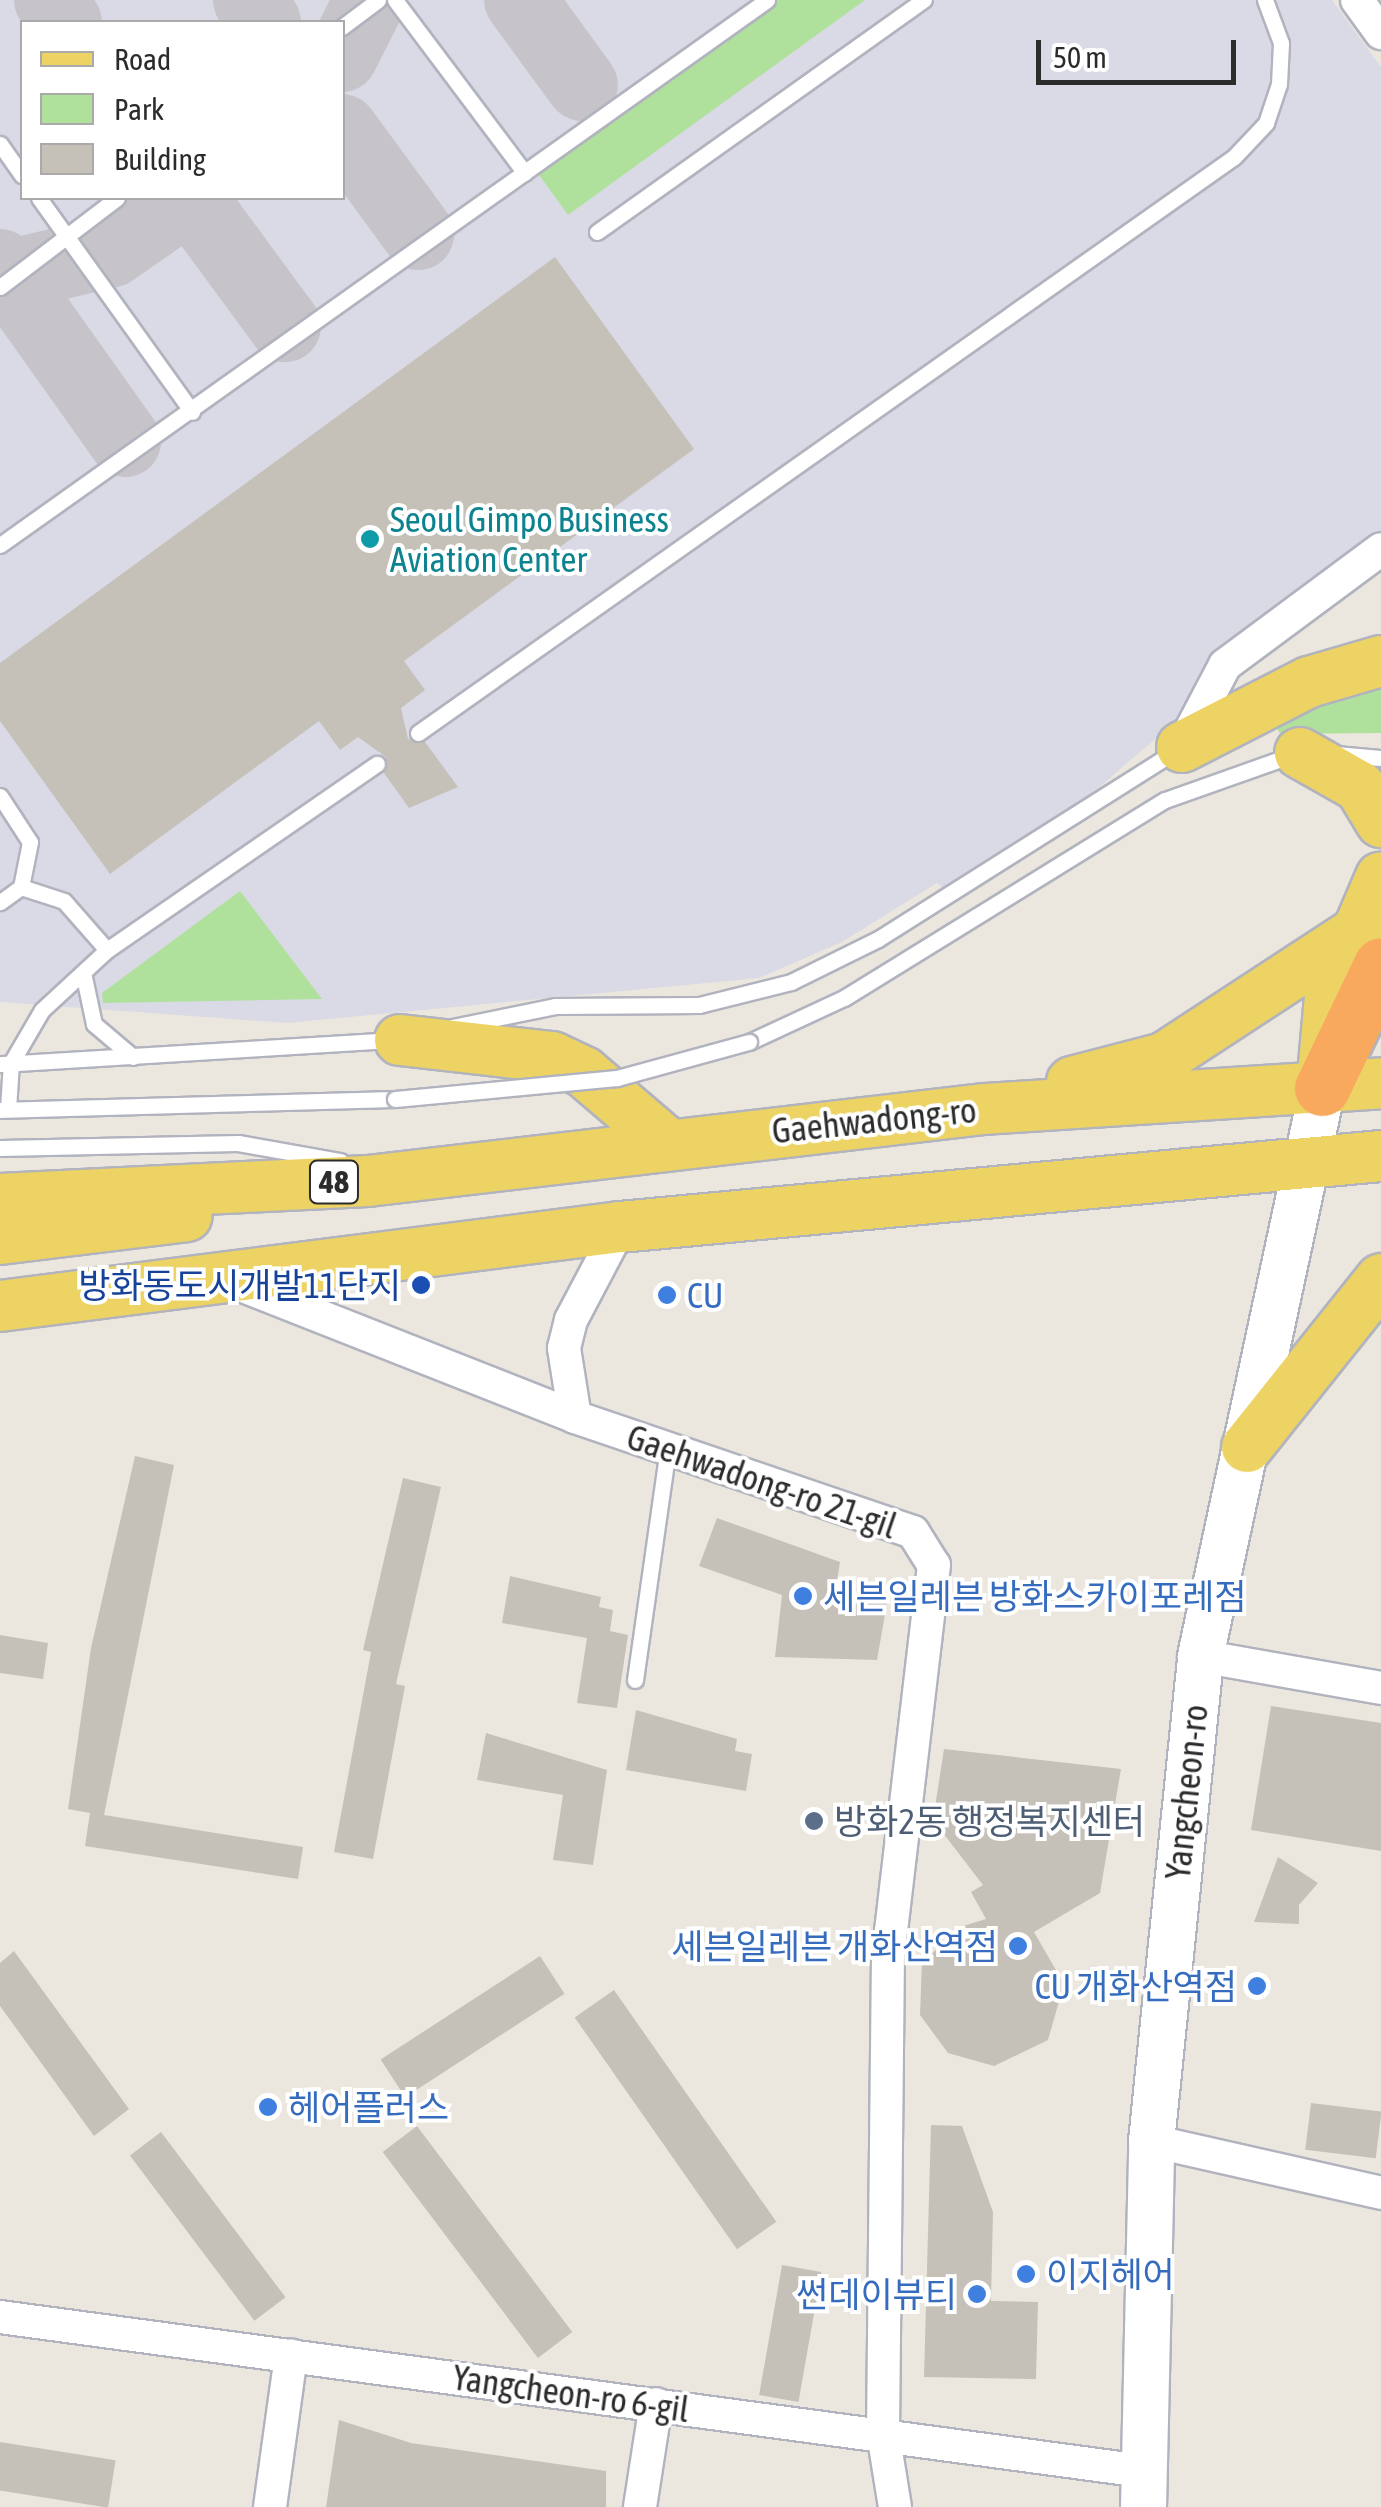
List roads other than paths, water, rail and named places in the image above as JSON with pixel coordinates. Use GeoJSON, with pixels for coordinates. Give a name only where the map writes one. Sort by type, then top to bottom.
{"type":"FeatureCollection","features":[{"type":"Feature","properties":{"kind":"highway"},"geometry":{"type":"LineString","coordinates":[[1322,1088],[1366,950]]}},
{"type":"Feature","properties":{"kind":"main road"},"geometry":{"type":"LineString","coordinates":[[1182,747],[1309,682],[1381,661]]}},
{"type":"Feature","properties":{"kind":"main road"},"geometry":{"type":"LineString","coordinates":[[1300,753],[1360,787],[1381,822]]}},
{"type":"Feature","properties":{"kind":"main road"},"geometry":{"type":"LineString","coordinates":[[984,1109],[1164,1058],[1366,950],[1381,877]]}},
{"type":"Feature","properties":{"kind":"main road"},"geometry":{"type":"LineString","coordinates":[[400,1040],[552,1057],[666,1142]]}},
{"type":"Feature","properties":{"kind":"main road","name":"Gaehwadong-ro"},"geometry":{"type":"LineString","coordinates":[[0,1239],[152,1223],[368,1181],[666,1142],[984,1109],[1381,1084]]}},
{"type":"Feature","properties":{"kind":"main road","name":"Yangcheon-ro"},"geometry":{"type":"LineString","coordinates":[[1143,2489],[1151,2141],[1200,1656],[1312,1162],[1322,1088]]}},
{"type":"Feature","properties":{"kind":"main road"},"geometry":{"type":"LineString","coordinates":[[0,1306],[210,1273],[620,1227],[1381,1156]]}},
{"type":"Feature","properties":{"kind":"main road","name":"Gaehwadong-ro"},"geometry":{"type":"LineString","coordinates":[[0,1199],[368,1181]]}},
{"type":"Feature","properties":{"kind":"main road"},"geometry":{"type":"LineString","coordinates":[[0,1275],[108,1264],[210,1273]]}},
{"type":"Feature","properties":{"kind":"main road"},"geometry":{"type":"LineString","coordinates":[[1247,1446],[1381,1279]]}},
{"type":"Feature","properties":{"kind":"street"},"geometry":{"type":"LineString","coordinates":[[1358,0],[1381,33]]}},
{"type":"Feature","properties":{"kind":"street"},"geometry":{"type":"LineString","coordinates":[[1182,747],[1224,665],[1381,548]]}},
{"type":"Feature","properties":{"kind":"street"},"geometry":{"type":"LineString","coordinates":[[575,1418],[564,1348],[570,1320],[620,1227]]}},
{"type":"Feature","properties":{"kind":"street","name":"Gaehwadong-ro 21-gil"},"geometry":{"type":"LineString","coordinates":[[210,1273],[575,1418],[914,1532],[934,1565],[888,1954],[883,2433],[894,2507]]}},
{"type":"Feature","properties":{"kind":"street"},"geometry":{"type":"LineString","coordinates":[[1200,1656],[1381,1688]]}},
{"type":"Feature","properties":{"kind":"street"},"geometry":{"type":"LineString","coordinates":[[1151,2141],[1381,2193]]}},
{"type":"Feature","properties":{"kind":"street","name":"Yangcheon-ro 6-gil"},"geometry":{"type":"LineString","coordinates":[[0,2317],[883,2433],[1143,2489]]}},
{"type":"Feature","properties":{"kind":"street"},"geometry":{"type":"LineString","coordinates":[[270,2507],[291,2355]]}},
{"type":"Feature","properties":{"kind":"street"},"geometry":{"type":"LineString","coordinates":[[640,2507],[656,2404]]}},
{"type":"Feature","properties":{"kind":"lane"},"geometry":{"type":"LineString","coordinates":[[345,25],[378,0]]}},
{"type":"Feature","properties":{"kind":"lane"},"geometry":{"type":"LineString","coordinates":[[395,0],[524,173]]}},
{"type":"Feature","properties":{"kind":"lane"},"geometry":{"type":"LineString","coordinates":[[0,545],[767,0]]}},
{"type":"Feature","properties":{"kind":"lane"},"geometry":{"type":"LineString","coordinates":[[597,232],[924,0]]}},
{"type":"Feature","properties":{"kind":"lane"},"geometry":{"type":"LineString","coordinates":[[418,733],[1234,158],[1266,123],[1279,84],[1281,44],[1265,0]]}},
{"type":"Feature","properties":{"kind":"lane"},"geometry":{"type":"LineString","coordinates":[[0,144],[20,172]]}},
{"type":"Feature","properties":{"kind":"lane"},"geometry":{"type":"LineString","coordinates":[[39,200],[192,412]]}},
{"type":"Feature","properties":{"kind":"lane"},"geometry":{"type":"LineString","coordinates":[[0,286],[115,200]]}},
{"type":"Feature","properties":{"kind":"lane"},"geometry":{"type":"LineString","coordinates":[[6,1063],[400,1040],[525,1009],[699,1006],[791,982],[878,939],[1182,747]]}},
{"type":"Feature","properties":{"kind":"lane"},"geometry":{"type":"LineString","coordinates":[[377,764],[108,950],[84,977],[42,1010],[6,1063],[4,1109],[395,1098],[617,1078],[749,1042],[844,998],[1165,800],[1300,753],[1381,758]]}},
{"type":"Feature","properties":{"kind":"lane"},"geometry":{"type":"LineString","coordinates":[[0,796],[30,842],[21,887],[0,902]]}},
{"type":"Feature","properties":{"kind":"lane"},"geometry":{"type":"LineString","coordinates":[[21,887],[64,901],[108,950]]}},
{"type":"Feature","properties":{"kind":"lane"},"geometry":{"type":"LineString","coordinates":[[84,977],[94,1024],[133,1057]]}},
{"type":"Feature","properties":{"kind":"lane"},"geometry":{"type":"LineString","coordinates":[[0,1148],[238,1143],[418,1174]]}},
{"type":"Feature","properties":{"kind":"lane"},"geometry":{"type":"LineString","coordinates":[[635,1680],[668,1448]]}},
{"type":"Feature","properties":{"kind":"place","name":"Seoul Gimpo Business Aviation Center"},"geometry":{"type":"Point","coordinates":[370,539]}},
{"type":"Feature","properties":{"kind":"place","name":"방화동도시개발11단지"},"geometry":{"type":"Point","coordinates":[421,1285]}},
{"type":"Feature","properties":{"kind":"place","name":"CU"},"geometry":{"type":"Point","coordinates":[667,1295]}},
{"type":"Feature","properties":{"kind":"place","name":"세븐일레븐 방화스카이포레점"},"geometry":{"type":"Point","coordinates":[803,1596]}},
{"type":"Feature","properties":{"kind":"place","name":"방화2동 행정복지센터"},"geometry":{"type":"Point","coordinates":[814,1821]}},
{"type":"Feature","properties":{"kind":"place","name":"세븐일레븐 개화산역점"},"geometry":{"type":"Point","coordinates":[1018,1946]}},
{"type":"Feature","properties":{"kind":"place","name":"CU 개화산역점"},"geometry":{"type":"Point","coordinates":[1257,1986]}},
{"type":"Feature","properties":{"kind":"place","name":"헤어플러스"},"geometry":{"type":"Point","coordinates":[268,2107]}},
{"type":"Feature","properties":{"kind":"place","name":"이지헤어"},"geometry":{"type":"Point","coordinates":[1026,2274]}},
{"type":"Feature","properties":{"kind":"place","name":"썬데이뷰티"},"geometry":{"type":"Point","coordinates":[977,2294]}}]}
